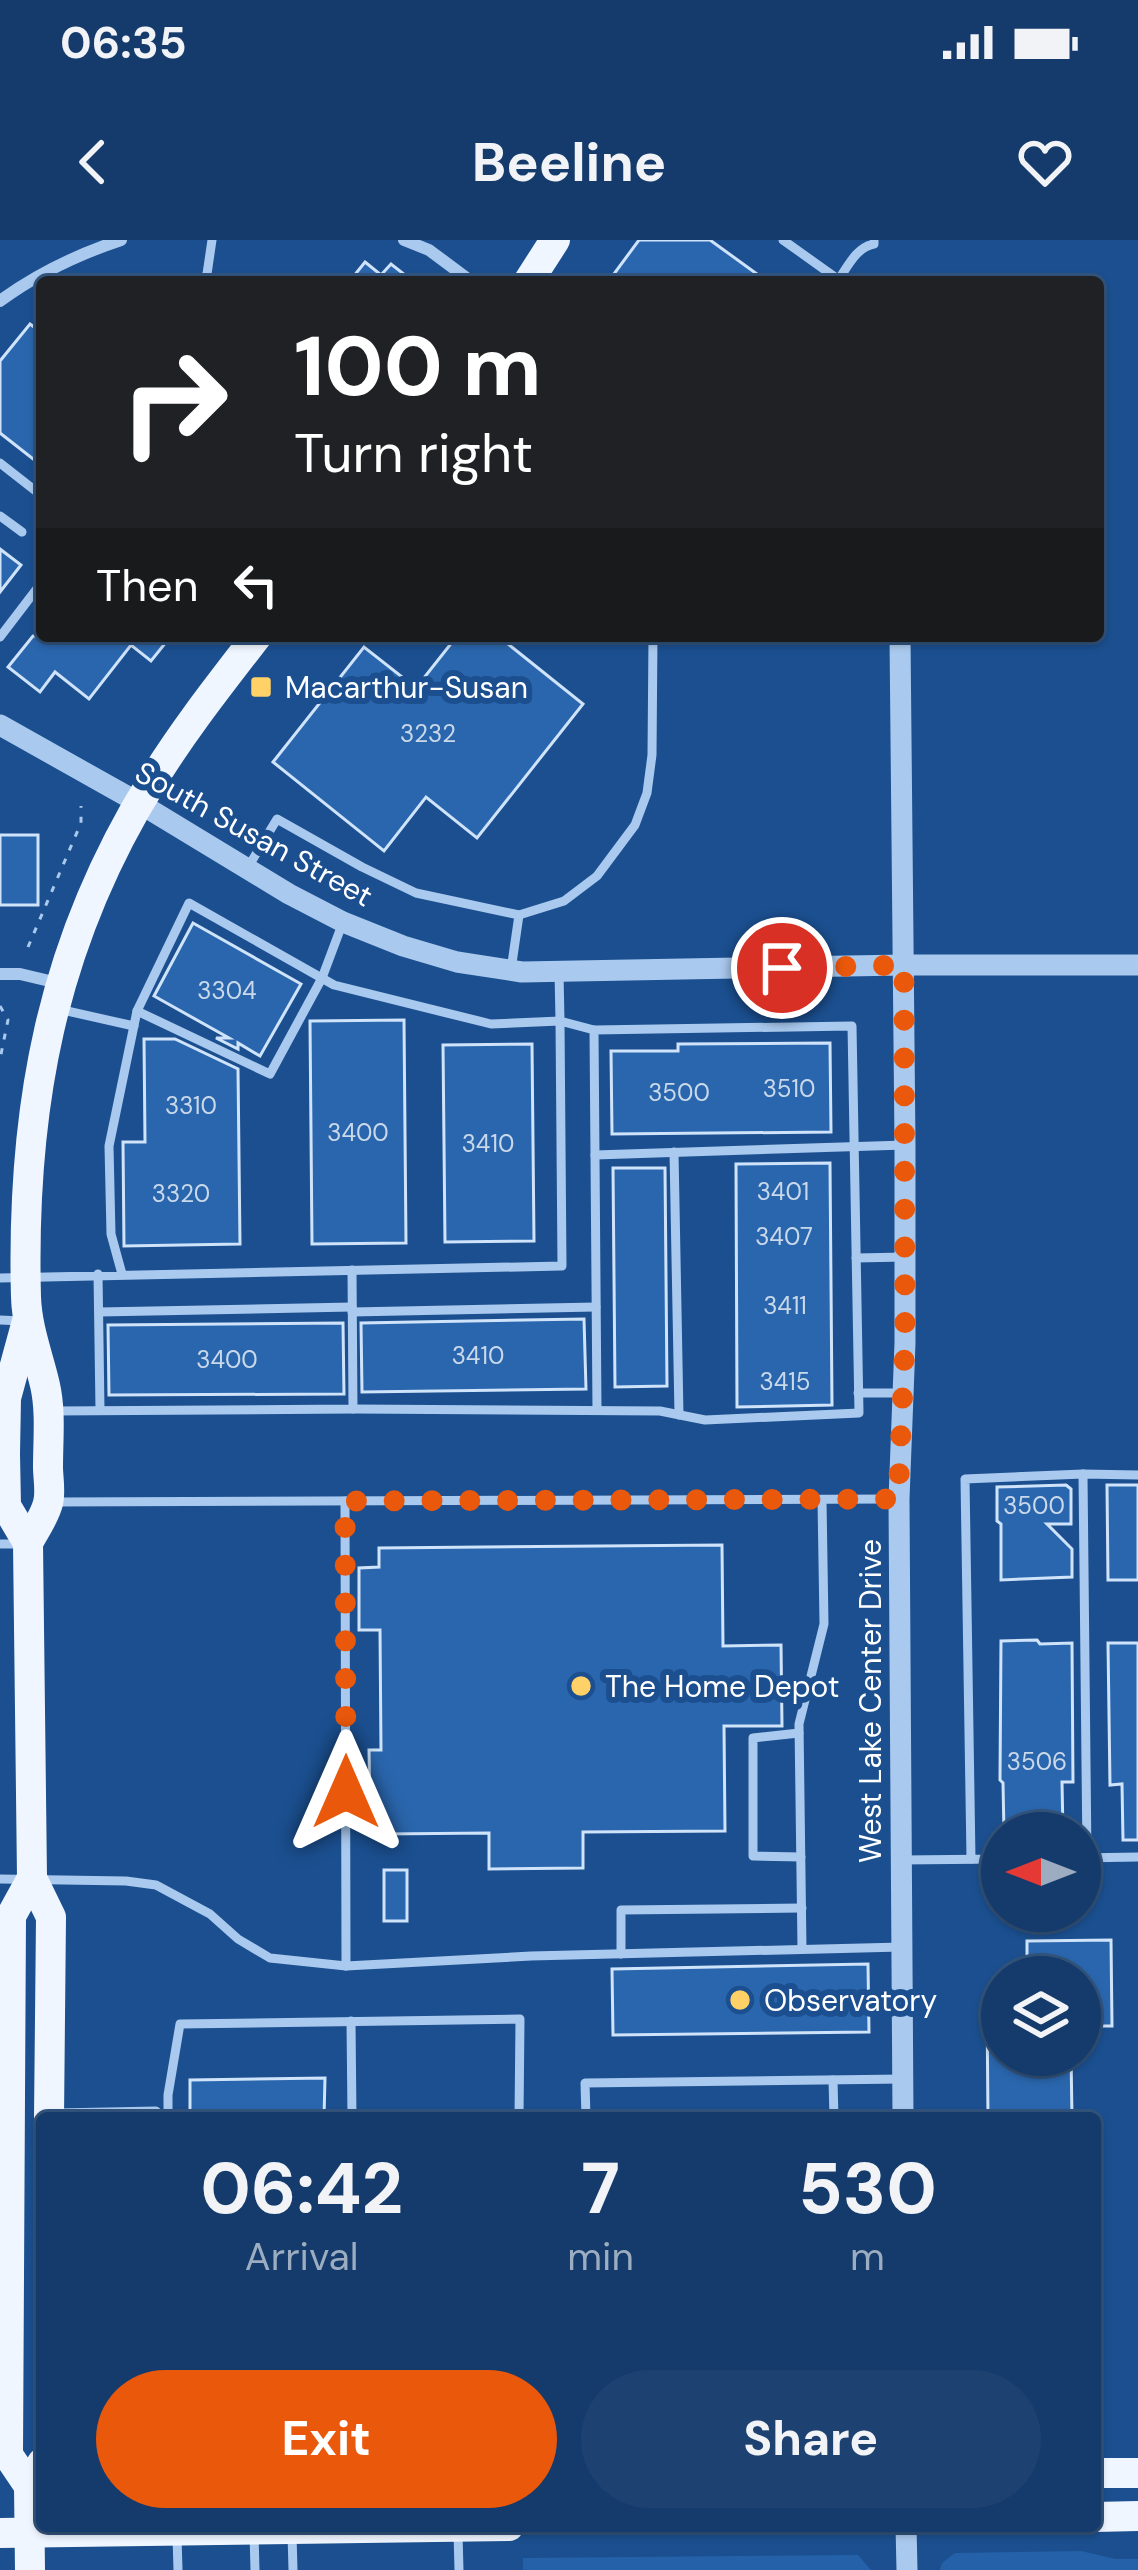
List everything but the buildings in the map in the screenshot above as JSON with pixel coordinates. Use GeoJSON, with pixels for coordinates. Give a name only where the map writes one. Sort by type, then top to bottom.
{"type":"FeatureCollection","features":[{"type":"Feature","properties":{"kind":"main road"},"geometry":{"type":"LineString","coordinates":[[532,276],[555,240]]}},
{"type":"Feature","properties":{"kind":"main road"},"geometry":{"type":"LineString","coordinates":[[49,2112],[51,1917],[32,1878],[14,1544],[5,1471],[13,1277],[33,1113],[58,996],[98,884],[139,803],[252,642]]}},
{"type":"Feature","properties":{"kind":"main road"},"geometry":{"type":"LineString","coordinates":[[14,1321],[46,1389],[49,1502],[14,1544]]}},
{"type":"Feature","properties":{"kind":"main road"},"geometry":{"type":"LineString","coordinates":[[30,2570],[15,2533],[28,2481],[8,2455],[4,2184],[10,1916],[32,1878]]}},
{"type":"Feature","properties":{"kind":"main road"},"geometry":{"type":"LineString","coordinates":[[1101,2474],[1138,2473]]}},
{"type":"Feature","properties":{"kind":"main road"},"geometry":{"type":"LineString","coordinates":[[1101,2517],[1138,2516]]}},
{"type":"Feature","properties":{"kind":"main road"},"geometry":{"type":"LineString","coordinates":[[15,2533],[69,2532]]}},
{"type":"Feature","properties":{"kind":"street"},"geometry":{"type":"LineString","coordinates":[[0,302],[69,257],[121,240]]}},
{"type":"Feature","properties":{"kind":"street"},"geometry":{"type":"LineString","coordinates":[[404,240],[465,276]]}},
{"type":"Feature","properties":{"kind":"street","name":"West Lake Center Drive"},"geometry":{"type":"LineString","coordinates":[[900,642],[905,1145],[898,1499],[903,2112]]}},
{"type":"Feature","properties":{"kind":"street","name":"South Susan Street"},"geometry":{"type":"LineString","coordinates":[[0,725],[343,922],[457,962],[559,971],[1138,965]]}},
{"type":"Feature","properties":{"kind":"street"},"geometry":{"type":"LineString","coordinates":[[0,974],[20,974],[58,996]]}},
{"type":"Feature","properties":{"kind":"street"},"geometry":{"type":"LineString","coordinates":[[906,2532],[907,2570]]}},
{"type":"Feature","properties":{"kind":"lane"},"geometry":{"type":"LineString","coordinates":[[206,276],[212,240]]}},
{"type":"Feature","properties":{"kind":"lane"},"geometry":{"type":"LineString","coordinates":[[783,240],[831,276]]}},
{"type":"Feature","properties":{"kind":"lane"},"geometry":{"type":"LineString","coordinates":[[841,276],[858,252],[874,240]]}},
{"type":"Feature","properties":{"kind":"lane"},"geometry":{"type":"LineString","coordinates":[[0,463],[36,491]]}},
{"type":"Feature","properties":{"kind":"lane"},"geometry":{"type":"LineString","coordinates":[[0,516],[22,532]]}},
{"type":"Feature","properties":{"kind":"lane"},"geometry":{"type":"LineString","coordinates":[[0,637],[36,590]]}},
{"type":"Feature","properties":{"kind":"lane"},"geometry":{"type":"LineString","coordinates":[[247,869],[277,820],[416,893],[519,915],[564,901],[597,876],[635,826],[647,793],[653,642]]}},
{"type":"Feature","properties":{"kind":"lane"},"geometry":{"type":"LineString","coordinates":[[48,1411],[597,1410],[660,1411],[705,1420],[859,1414],[852,1027],[594,1030],[560,1021],[491,1024],[334,985],[189,904],[137,1011],[109,1146],[111,1234],[122,1274]]}},
{"type":"Feature","properties":{"kind":"lane"},"geometry":{"type":"LineString","coordinates":[[511,970],[519,915]]}},
{"type":"Feature","properties":{"kind":"lane"},"geometry":{"type":"LineString","coordinates":[[137,1011],[270,1074],[322,978],[343,922]]}},
{"type":"Feature","properties":{"kind":"lane"},"geometry":{"type":"LineString","coordinates":[[13,1277],[562,1266],[559,971]]}},
{"type":"Feature","properties":{"kind":"lane"},"geometry":{"type":"LineString","coordinates":[[58,996],[134,1026]]}},
{"type":"Feature","properties":{"kind":"lane"},"geometry":{"type":"LineString","coordinates":[[594,1030],[597,1410]]}},
{"type":"Feature","properties":{"kind":"lane"},"geometry":{"type":"LineString","coordinates":[[595,1155],[905,1145]]}},
{"type":"Feature","properties":{"kind":"lane"},"geometry":{"type":"LineString","coordinates":[[674,1152],[679,1415]]}},
{"type":"Feature","properties":{"kind":"lane"},"geometry":{"type":"LineString","coordinates":[[856,1258],[905,1257]]}},
{"type":"Feature","properties":{"kind":"lane"},"geometry":{"type":"LineString","coordinates":[[352,1270],[353,1409]]}},
{"type":"Feature","properties":{"kind":"lane"},"geometry":{"type":"LineString","coordinates":[[98,1274],[100,1410]]}},
{"type":"Feature","properties":{"kind":"lane"},"geometry":{"type":"LineString","coordinates":[[99,1312],[596,1307]]}},
{"type":"Feature","properties":{"kind":"lane"},"geometry":{"type":"LineString","coordinates":[[858,1393],[903,1393]]}},
{"type":"Feature","properties":{"kind":"lane"},"geometry":{"type":"LineString","coordinates":[[1083,1474],[1084,1812]]}},
{"type":"Feature","properties":{"kind":"lane"},"geometry":{"type":"LineString","coordinates":[[971,1859],[965,1479],[1138,1475]]}},
{"type":"Feature","properties":{"kind":"lane"},"geometry":{"type":"LineString","coordinates":[[802,1949],[799,1733],[824,1624],[822,1499]]}},
{"type":"Feature","properties":{"kind":"lane"},"geometry":{"type":"LineString","coordinates":[[49,1502],[898,1499]]}},
{"type":"Feature","properties":{"kind":"lane"},"geometry":{"type":"LineString","coordinates":[[345,1501],[346,1966]]}},
{"type":"Feature","properties":{"kind":"lane"},"geometry":{"type":"LineString","coordinates":[[799,1733],[753,1738],[753,1856],[801,1857]]}},
{"type":"Feature","properties":{"kind":"lane"},"geometry":{"type":"LineString","coordinates":[[1101,1858],[1138,1857]]}},
{"type":"Feature","properties":{"kind":"lane"},"geometry":{"type":"LineString","coordinates":[[902,1860],[981,1859]]}},
{"type":"Feature","properties":{"kind":"lane"},"geometry":{"type":"LineString","coordinates":[[0,1879],[126,1880],[156,1885],[210,1914],[238,1939],[270,1958],[346,1966],[902,1947]]}},
{"type":"Feature","properties":{"kind":"lane"},"geometry":{"type":"LineString","coordinates":[[621,1954],[621,1910],[802,1908]]}},
{"type":"Feature","properties":{"kind":"lane"},"geometry":{"type":"LineString","coordinates":[[166,2112],[180,2024],[520,2019],[519,2112]]}},
{"type":"Feature","properties":{"kind":"lane"},"geometry":{"type":"LineString","coordinates":[[351,2021],[352,2112]]}},
{"type":"Feature","properties":{"kind":"lane"},"geometry":{"type":"LineString","coordinates":[[586,2112],[585,2083],[903,2079]]}},
{"type":"Feature","properties":{"kind":"lane"},"geometry":{"type":"LineString","coordinates":[[833,2080],[834,2112]]}},
{"type":"Feature","properties":{"kind":"lane"},"geometry":{"type":"LineString","coordinates":[[177,2532],[178,2570]]}},
{"type":"Feature","properties":{"kind":"lane"},"geometry":{"type":"LineString","coordinates":[[254,2532],[255,2570]]}},
{"type":"Feature","properties":{"kind":"lane"},"geometry":{"type":"LineString","coordinates":[[292,2532],[293,2570]]}},
{"type":"Feature","properties":{"kind":"lane"},"geometry":{"type":"LineString","coordinates":[[458,2532],[459,2570]]}},
{"type":"Feature","properties":{"kind":"path"},"geometry":{"type":"LineString","coordinates":[[28,947],[81,823],[81,806]]}},
{"type":"Feature","properties":{"kind":"path"},"geometry":{"type":"LineString","coordinates":[[0,1006],[7,1016],[0,1059]]}},
{"type":"Feature","properties":{"kind":"shaded area"},"geometry":{"type":"Polygon","coordinates":[[[1081,2551],[1138,2559],[1138,2570],[940,2570],[955,2553],[1081,2551]]]}},
{"type":"Feature","properties":{"kind":"shaded area"},"geometry":{"type":"Polygon","coordinates":[[[858,2555],[871,2570],[523,2570],[523,2558],[858,2555]]]}},
{"type":"Feature","properties":{"kind":"place","name":"Macarthur-Susan"},"geometry":{"type":"Point","coordinates":[261,687]}},
{"type":"Feature","properties":{"kind":"place","name":"The Home Depot"},"geometry":{"type":"Point","coordinates":[581,1686]}},
{"type":"Feature","properties":{"kind":"place","name":"Observatory"},"geometry":{"type":"Point","coordinates":[740,2000]}},
{"type":"Feature","properties":{"kind":"route"},"geometry":{"type":"LineString","coordinates":[[346,1792],[345,1501],[898,1499],[905,1343],[904,965],[782,968]]}}]}
